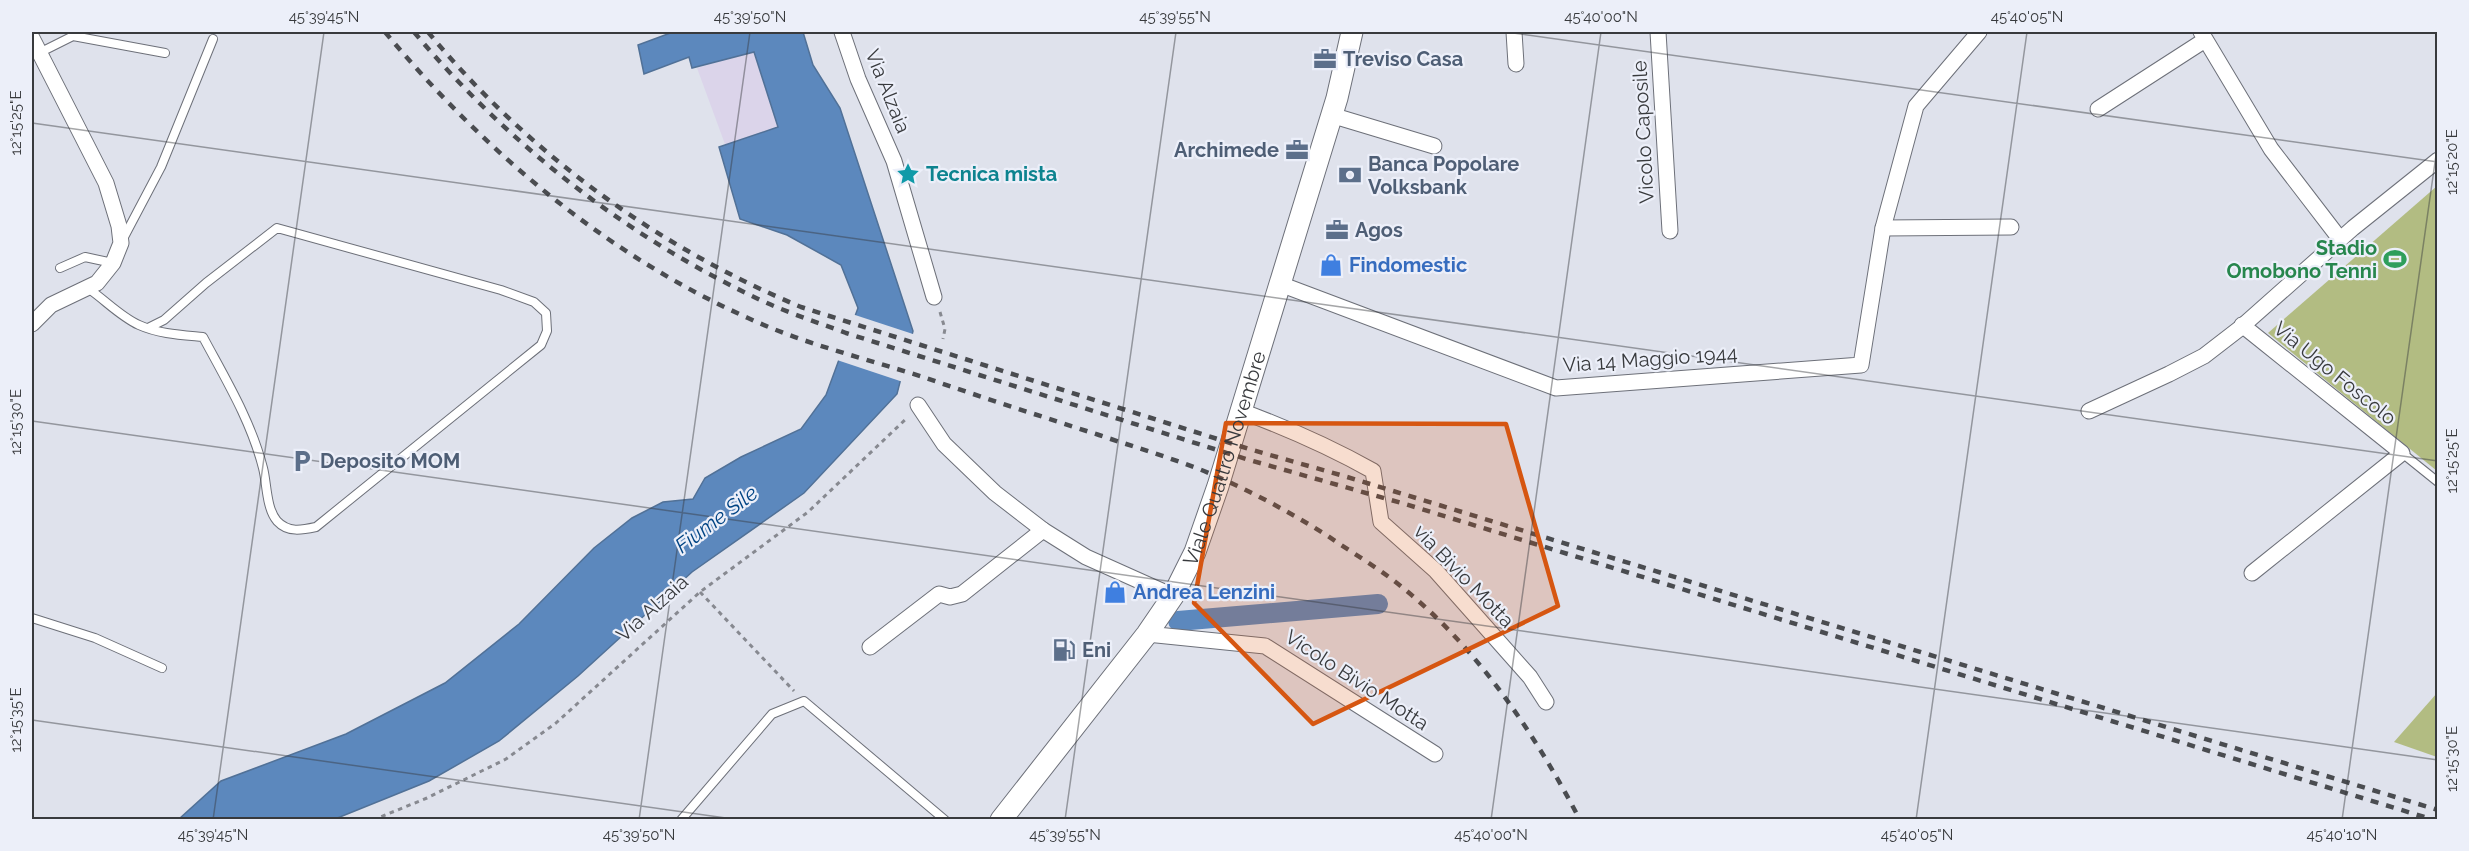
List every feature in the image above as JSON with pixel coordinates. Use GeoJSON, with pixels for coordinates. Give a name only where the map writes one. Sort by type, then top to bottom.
{"type":"FeatureCollection","features":[{"type":"Feature","properties":{"kind":"main road","name":"Viale Quattro Novembre"},"geometry":{"type":"LineString","coordinates":[[1001,819],[1147,634],[1173,596],[1206,526],[1334,107],[1352,32]]}},
{"type":"Feature","properties":{"kind":"main road","name":"Viale Quattro Novembre"},"geometry":{"type":"LineString","coordinates":[[1334,107],[1366,32]]}},
{"type":"Feature","properties":{"kind":"street","name":"Via Alzaia"},"geometry":{"type":"LineString","coordinates":[[842,32],[858,79],[894,161],[934,297]]}},
{"type":"Feature","properties":{"kind":"street"},"geometry":{"type":"LineString","coordinates":[[1514,32],[1516,63]]}},
{"type":"Feature","properties":{"kind":"street","name":"Vicolo Caposile"},"geometry":{"type":"LineString","coordinates":[[1658,32],[1670,231]]}},
{"type":"Feature","properties":{"kind":"street"},"geometry":{"type":"LineString","coordinates":[[1979,32],[1916,106],[1883,228],[2011,227]]}},
{"type":"Feature","properties":{"kind":"street"},"geometry":{"type":"LineString","coordinates":[[2098,109],[2203,36],[2271,149],[2340,239]]}},
{"type":"Feature","properties":{"kind":"street"},"geometry":{"type":"LineString","coordinates":[[32,38],[106,183],[117,216],[121,243],[106,274],[90,289],[51,305],[32,324]]}},
{"type":"Feature","properties":{"kind":"street"},"geometry":{"type":"LineString","coordinates":[[1334,107],[1434,146]]}},
{"type":"Feature","properties":{"kind":"street","name":"Via Ugo Foscolo"},"geometry":{"type":"LineString","coordinates":[[2089,411],[2204,356],[2340,239],[2438,160]]}},
{"type":"Feature","properties":{"kind":"street","name":"Via 14 Maggio 1944"},"geometry":{"type":"LineString","coordinates":[[1280,284],[1556,388],[1861,365],[1883,228]]}},
{"type":"Feature","properties":{"kind":"street","name":"Via Ugo Foscolo"},"geometry":{"type":"LineString","coordinates":[[2242,325],[2402,453],[2252,573]]}},
{"type":"Feature","properties":{"kind":"street"},"geometry":{"type":"LineString","coordinates":[[918,405],[944,444],[994,493],[1043,530],[1086,557],[1173,596]]}},
{"type":"Feature","properties":{"kind":"street","name":"via Bivio Motta"},"geometry":{"type":"LineString","coordinates":[[1241,411],[1290,429],[1340,452],[1372,471],[1381,522],[1436,571],[1530,677],[1546,702]]}},
{"type":"Feature","properties":{"kind":"street"},"geometry":{"type":"LineString","coordinates":[[870,648],[939,594],[950,597],[962,594],[1043,530]]}},
{"type":"Feature","properties":{"kind":"street","name":"Vicolo Bivio Motta"},"geometry":{"type":"LineString","coordinates":[[1147,634],[1265,646],[1435,754]]}},
{"type":"Feature","properties":{"kind":"lane"},"geometry":{"type":"LineString","coordinates":[[39,53],[74,36],[165,53]]}},
{"type":"Feature","properties":{"kind":"lane"},"geometry":{"type":"LineString","coordinates":[[121,243],[161,167],[213,39]]}},
{"type":"Feature","properties":{"kind":"lane"},"geometry":{"type":"LineString","coordinates":[[90,289],[137,324],[148,328],[203,337],[247,419],[263,468],[275,519],[284,527],[298,531],[316,527],[540,345],[547,331],[546,314],[534,302],[501,290],[277,228],[206,283],[164,320],[148,328]]}},
{"type":"Feature","properties":{"kind":"lane"},"geometry":{"type":"LineString","coordinates":[[60,268],[85,257],[113,263]]}},
{"type":"Feature","properties":{"kind":"lane","name":"Via Ugo Foscolo"},"geometry":{"type":"LineString","coordinates":[[2402,453],[2438,482]]}},
{"type":"Feature","properties":{"kind":"lane"},"geometry":{"type":"LineString","coordinates":[[32,618],[95,638],[162,668]]}},
{"type":"Feature","properties":{"kind":"lane"},"geometry":{"type":"LineString","coordinates":[[681,819],[772,714],[804,701],[945,819]]}},
{"type":"Feature","properties":{"kind":"path"},"geometry":{"type":"LineString","coordinates":[[934,297],[945,328],[944,339]]}},
{"type":"Feature","properties":{"kind":"path","name":"Via Alzaia"},"geometry":{"type":"LineString","coordinates":[[373,819],[427,798],[506,759],[556,723],[700,592],[808,512],[864,461],[918,405]]}},
{"type":"Feature","properties":{"kind":"path"},"geometry":{"type":"LineString","coordinates":[[700,592],[804,701]]}},
{"type":"Feature","properties":{"kind":"highlighted area"},"geometry":{"type":"Polygon","coordinates":[[[1226,423],[1506,424],[1558,606],[1313,724],[1194,603],[1226,423]]]}},
{"type":"Feature","properties":{"kind":"shaded area"},"geometry":{"type":"Polygon","coordinates":[[[753,51],[779,129],[726,147],[697,68],[753,51]]]}},
{"type":"Feature","properties":{"kind":"green space","name":"Stadio Omobono Tenni"},"geometry":{"type":"Polygon","coordinates":[[[2437,186],[2437,471],[2268,333],[2437,186]]]}},
{"type":"Feature","properties":{"kind":"green space"},"geometry":{"type":"Polygon","coordinates":[[[2437,693],[2437,757],[2394,742],[2437,693]]]}},
{"type":"Feature","properties":{"kind":"water","name":"Fiume Sile"},"geometry":{"type":"Polygon","coordinates":[[[673,32],[803,32],[813,65],[840,108],[913,331],[897,394],[804,493],[692,572],[578,676],[499,741],[429,781],[335,819],[179,819],[221,781],[346,734],[445,683],[519,624],[594,548],[632,518],[663,502],[693,499],[705,478],[741,457],[801,429],[826,395],[858,308],[841,265],[787,235],[740,219],[719,147],[778,127],[754,52],[692,68],[689,57],[644,74],[638,45],[673,32]]]}},
{"type":"Feature","properties":{"kind":"pier"},"geometry":{"type":"Polygon","coordinates":[[[852,314],[916,335],[903,382],[837,360],[852,314]]]}},
{"type":"Feature","properties":{"kind":"waterway"},"geometry":{"type":"LineString","coordinates":[[1178,621],[1378,604]]}},
{"type":"Feature","properties":{"kind":"railway"},"geometry":{"type":"LineString","coordinates":[[385,32],[463,118],[550,196],[596,231],[695,292],[791,336],[923,377],[1191,466],[1252,493],[1328,536],[1389,577],[1447,628],[1474,657],[1521,720],[1580,820]]}},
{"type":"Feature","properties":{"kind":"railway"},"geometry":{"type":"LineString","coordinates":[[414,32],[488,111],[569,182],[657,244],[752,296],[786,311],[846,333],[1246,459],[1405,504],[2434,820]]}},
{"type":"Feature","properties":{"kind":"railway"},"geometry":{"type":"LineString","coordinates":[[428,32],[508,117],[598,192],[696,256],[801,307],[1249,449],[2438,810]]}},
{"type":"Feature","properties":{"kind":"place","name":"Treviso Casa"},"geometry":{"type":"Point","coordinates":[1325,59]}},
{"type":"Feature","properties":{"kind":"place","name":"Archimede"},"geometry":{"type":"Point","coordinates":[1297,150]}},
{"type":"Feature","properties":{"kind":"place","name":"Tecnica mista"},"geometry":{"type":"Point","coordinates":[908,174]}},
{"type":"Feature","properties":{"kind":"place","name":"Banca Popolare Volksbank"},"geometry":{"type":"Point","coordinates":[1350,175]}},
{"type":"Feature","properties":{"kind":"place","name":"Agos"},"geometry":{"type":"Point","coordinates":[1337,230]}},
{"type":"Feature","properties":{"kind":"place","name":"Stadio Omobono Tenni"},"geometry":{"type":"Point","coordinates":[2395,259]}},
{"type":"Feature","properties":{"kind":"place","name":"Findomestic"},"geometry":{"type":"Point","coordinates":[1331,265]}},
{"type":"Feature","properties":{"kind":"place","name":"Deposito MOM"},"geometry":{"type":"Point","coordinates":[302,461]}},
{"type":"Feature","properties":{"kind":"place","name":"Andrea Lenzini"},"geometry":{"type":"Point","coordinates":[1115,592]}},
{"type":"Feature","properties":{"kind":"place","name":"Eni"},"geometry":{"type":"Point","coordinates":[1064,650]}}]}
